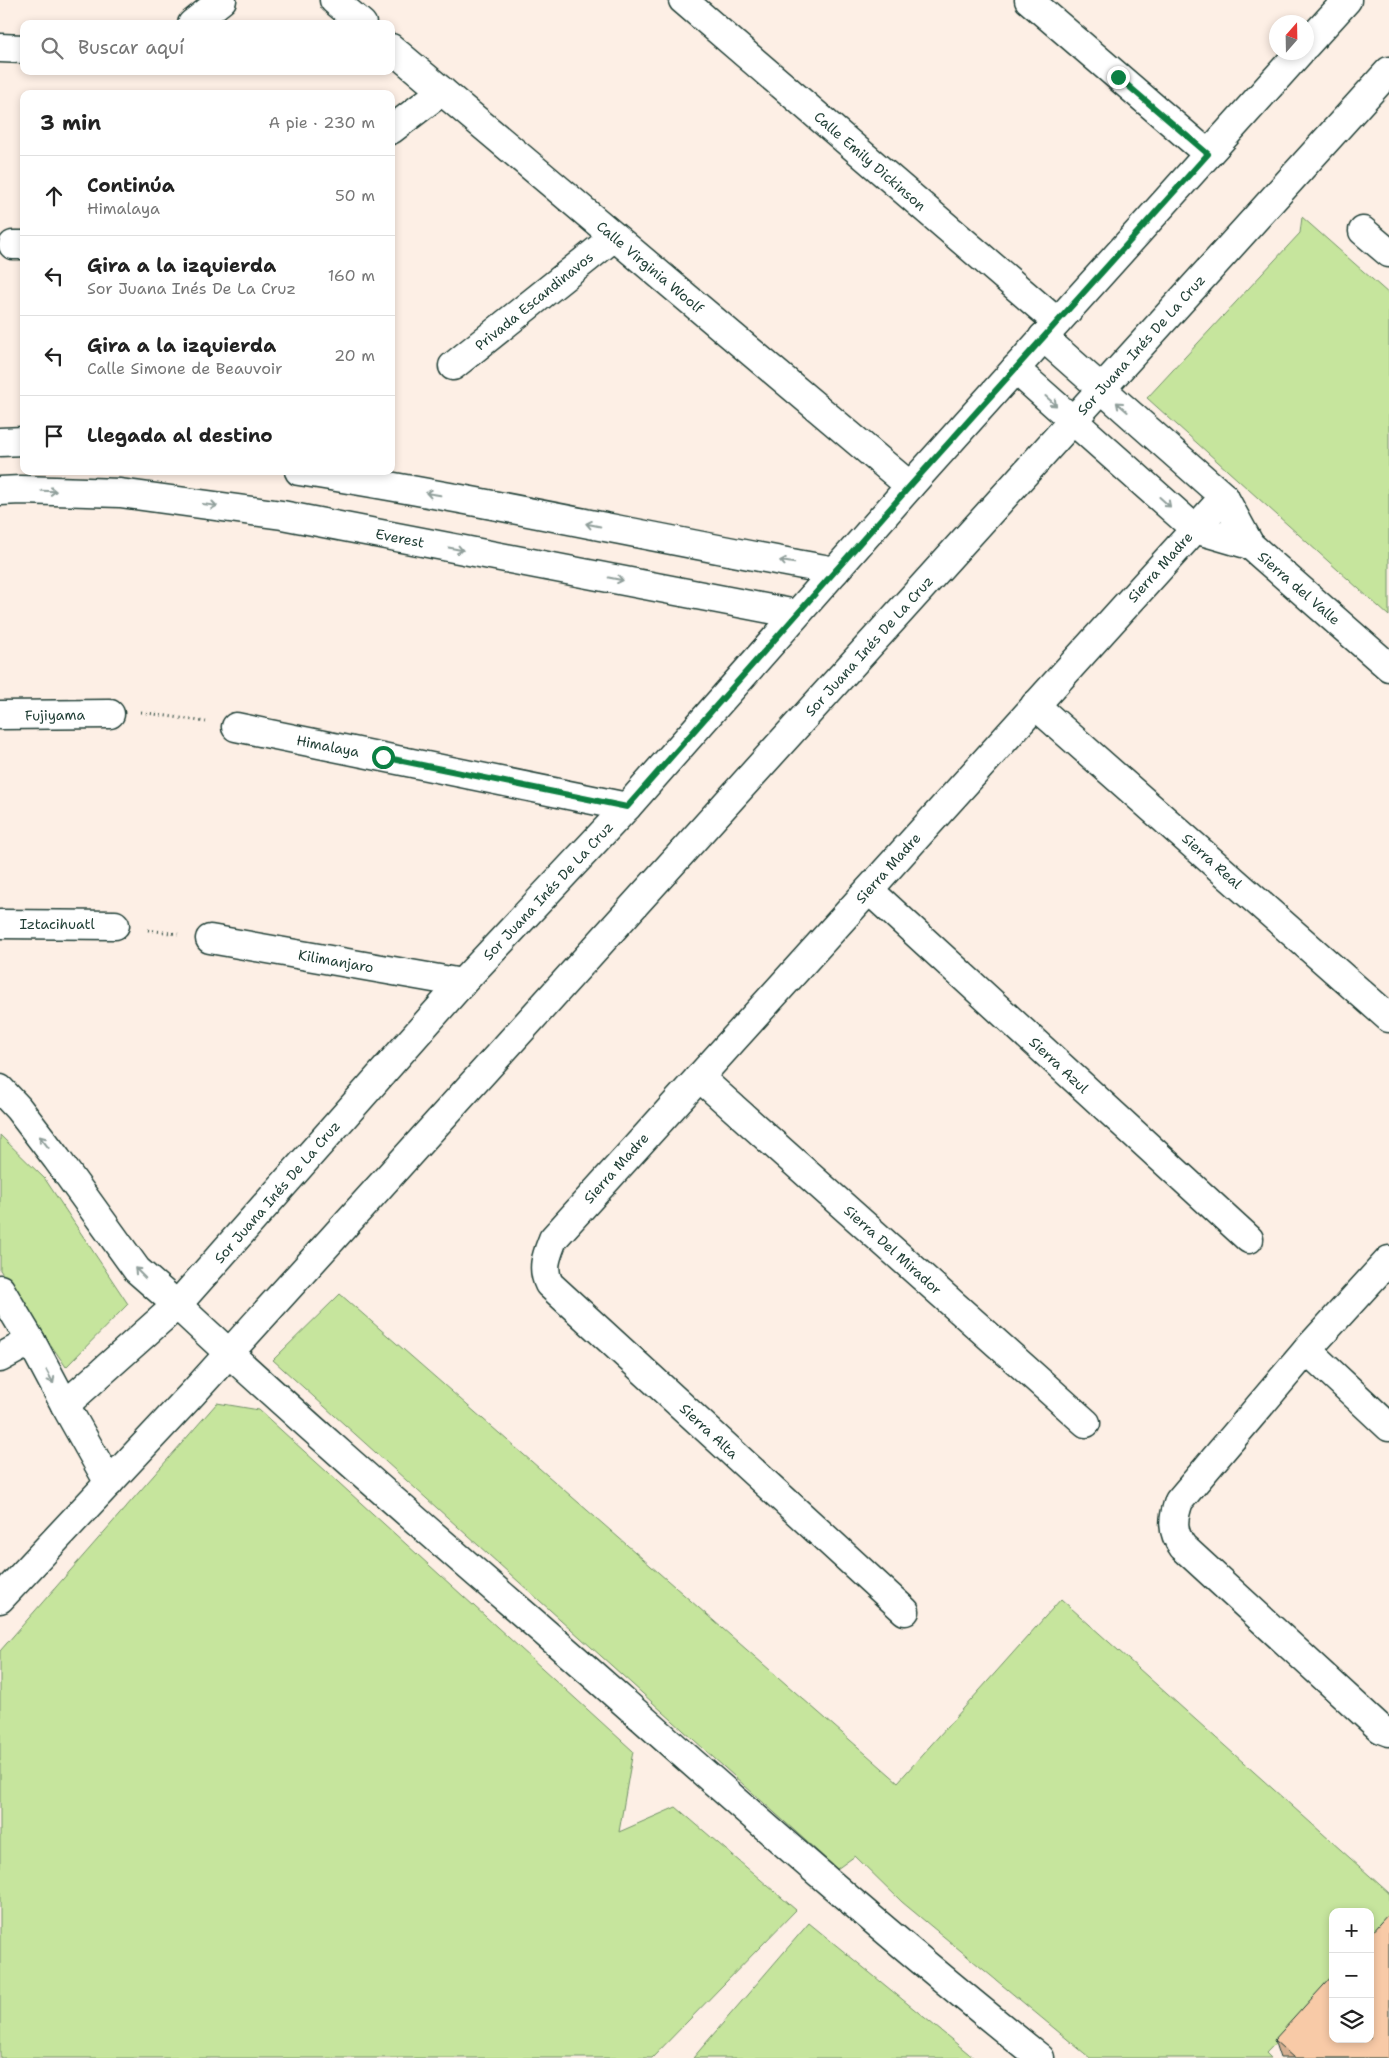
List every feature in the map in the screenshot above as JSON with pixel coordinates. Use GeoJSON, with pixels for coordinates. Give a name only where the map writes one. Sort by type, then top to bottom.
{"type":"FeatureCollection","features":[{"type":"Feature","properties":{"kind":"street"},"geometry":{"type":"LineString","coordinates":[[197,20],[222,0]]}},
{"type":"Feature","properties":{"kind":"street"},"geometry":{"type":"LineString","coordinates":[[334,0],[357,20]]}},
{"type":"Feature","properties":{"kind":"street","name":"Calle Emily Dickinson"},"geometry":{"type":"LineString","coordinates":[[683,0],[1050,330],[1101,389],[1224,497]]}},
{"type":"Feature","properties":{"kind":"street"},"geometry":{"type":"LineString","coordinates":[[1029,0],[1208,154]]}},
{"type":"Feature","properties":{"kind":"street"},"geometry":{"type":"LineString","coordinates":[[1314,36],[1347,0]]}},
{"type":"Feature","properties":{"kind":"street"},"geometry":{"type":"LineString","coordinates":[[0,48],[20,49]]}},
{"type":"Feature","properties":{"kind":"street","name":"Calle Virginia Woolf"},"geometry":{"type":"LineString","coordinates":[[395,51],[910,486]]}},
{"type":"Feature","properties":{"kind":"street","name":"Sor Juana Inés De La Cruz"},"geometry":{"type":"LineString","coordinates":[[65,1405],[177,1306],[462,983],[627,807],[910,486],[1293,60]]}},
{"type":"Feature","properties":{"kind":"street","name":"Sor Juana Inés De La Cruz"},"geometry":{"type":"LineString","coordinates":[[109,1483],[1389,72]]}},
{"type":"Feature","properties":{"kind":"street"},"geometry":{"type":"LineString","coordinates":[[395,127],[442,91]]}},
{"type":"Feature","properties":{"kind":"street"},"geometry":{"type":"LineString","coordinates":[[1364,231],[1389,253]]}},
{"type":"Feature","properties":{"kind":"street","name":"Privada Escandinavos"},"geometry":{"type":"LineString","coordinates":[[453,366],[614,237]]}},
{"type":"Feature","properties":{"kind":"street"},"geometry":{"type":"LineString","coordinates":[[1015,369],[1195,529],[1250,545]]}},
{"type":"Feature","properties":{"kind":"street"},"geometry":{"type":"LineString","coordinates":[[0,442],[20,441]]}},
{"type":"Feature","properties":{"kind":"street"},"geometry":{"type":"LineString","coordinates":[[323,475],[473,500],[737,554],[835,571]]}},
{"type":"Feature","properties":{"kind":"street","name":"Everest"},"geometry":{"type":"LineString","coordinates":[[0,491],[120,493],[282,515],[796,614]]}},
{"type":"Feature","properties":{"kind":"street","name":"Sierra Madre"},"geometry":{"type":"LineString","coordinates":[[552,1239],[1224,497]]}},
{"type":"Feature","properties":{"kind":"street","name":"Sierra del Valle"},"geometry":{"type":"LineString","coordinates":[[1224,497],[1250,545],[1389,667]]}},
{"type":"Feature","properties":{"kind":"street","name":"Sierra Real"},"geometry":{"type":"LineString","coordinates":[[1035,704],[1389,1018]]}},
{"type":"Feature","properties":{"kind":"street","name":"Fujiyama"},"geometry":{"type":"LineString","coordinates":[[0,716],[110,714]]}},
{"type":"Feature","properties":{"kind":"street","name":"Himalaya"},"geometry":{"type":"LineString","coordinates":[[236,727],[627,807]]}},
{"type":"Feature","properties":{"kind":"street","name":"Sierra Azul"},"geometry":{"type":"LineString","coordinates":[[868,890],[1249,1239]]}},
{"type":"Feature","properties":{"kind":"street","name":"Iztacihuatl"},"geometry":{"type":"LineString","coordinates":[[0,924],[115,925]]}},
{"type":"Feature","properties":{"kind":"street","name":"Kilimanjaro"},"geometry":{"type":"LineString","coordinates":[[210,939],[462,983]]}},
{"type":"Feature","properties":{"kind":"street","name":"Sierra Del Mirador"},"geometry":{"type":"LineString","coordinates":[[699,1077],[1086,1423]]}},
{"type":"Feature","properties":{"kind":"street"},"geometry":{"type":"LineString","coordinates":[[0,1089],[18,1108],[57,1159],[137,1270],[228,1353],[815,1870],[977,2008],[1040,2058]]}},
{"type":"Feature","properties":{"kind":"street","name":"Sierra Alta"},"geometry":{"type":"LineString","coordinates":[[552,1239],[545,1260],[544,1274],[549,1284],[905,1611]]}},
{"type":"Feature","properties":{"kind":"street"},"geometry":{"type":"LineString","coordinates":[[1389,1260],[1307,1350],[1179,1501],[1174,1516],[1176,1538],[1183,1547],[1381,1729],[1389,1732]]}},
{"type":"Feature","properties":{"kind":"street"},"geometry":{"type":"LineString","coordinates":[[0,1290],[31,1341],[109,1483],[0,1599]]}},
{"type":"Feature","properties":{"kind":"street"},"geometry":{"type":"LineString","coordinates":[[0,1358],[31,1341]]}},
{"type":"Feature","properties":{"kind":"street"},"geometry":{"type":"LineString","coordinates":[[1307,1350],[1389,1427]]}},
{"type":"Feature","properties":{"kind":"path"},"geometry":{"type":"LineString","coordinates":[[110,714],[144,712],[236,727]]}},
{"type":"Feature","properties":{"kind":"path"},"geometry":{"type":"LineString","coordinates":[[115,925],[210,939]]}},
{"type":"Feature","properties":{"kind":"green space"},"geometry":{"type":"Polygon","coordinates":[[[1302,217],[1389,294],[1389,616],[1147,398],[1300,233],[1302,217]]]}},
{"type":"Feature","properties":{"kind":"green space"},"geometry":{"type":"Polygon","coordinates":[[[0,1135],[45,1179],[128,1304],[66,1367],[0,1270],[0,1135]]]}},
{"type":"Feature","properties":{"kind":"green space"},"geometry":{"type":"Polygon","coordinates":[[[340,1294],[898,1782],[1061,1599],[1389,1893],[1389,1925],[1374,1940],[1374,1908],[1329,1908],[1329,1988],[1266,2053],[1271,2058],[1090,2058],[902,1902],[855,1856],[837,1869],[273,1360],[340,1294]]]}},
{"type":"Feature","properties":{"kind":"green space"},"geometry":{"type":"Polygon","coordinates":[[[217,1403],[259,1410],[633,1751],[619,1832],[676,1807],[796,1910],[652,2058],[0,2058],[0,1651],[217,1403]]]}},
{"type":"Feature","properties":{"kind":"green space"},"geometry":{"type":"Polygon","coordinates":[[[809,1923],[974,2058],[693,2058],[809,1923]]]}},
{"type":"Feature","properties":{"kind":"building"},"geometry":{"type":"Polygon","coordinates":[[[1389,1913],[1389,2058],[1294,2058],[1274,2040],[1329,1979],[1329,2043],[1374,2043],[1374,1930],[1389,1913]]]}},
{"type":"Feature","properties":{"kind":"route"},"geometry":{"type":"LineString","coordinates":[[383,757],[627,807],[910,486],[1208,154],[1118,77]]}}]}
